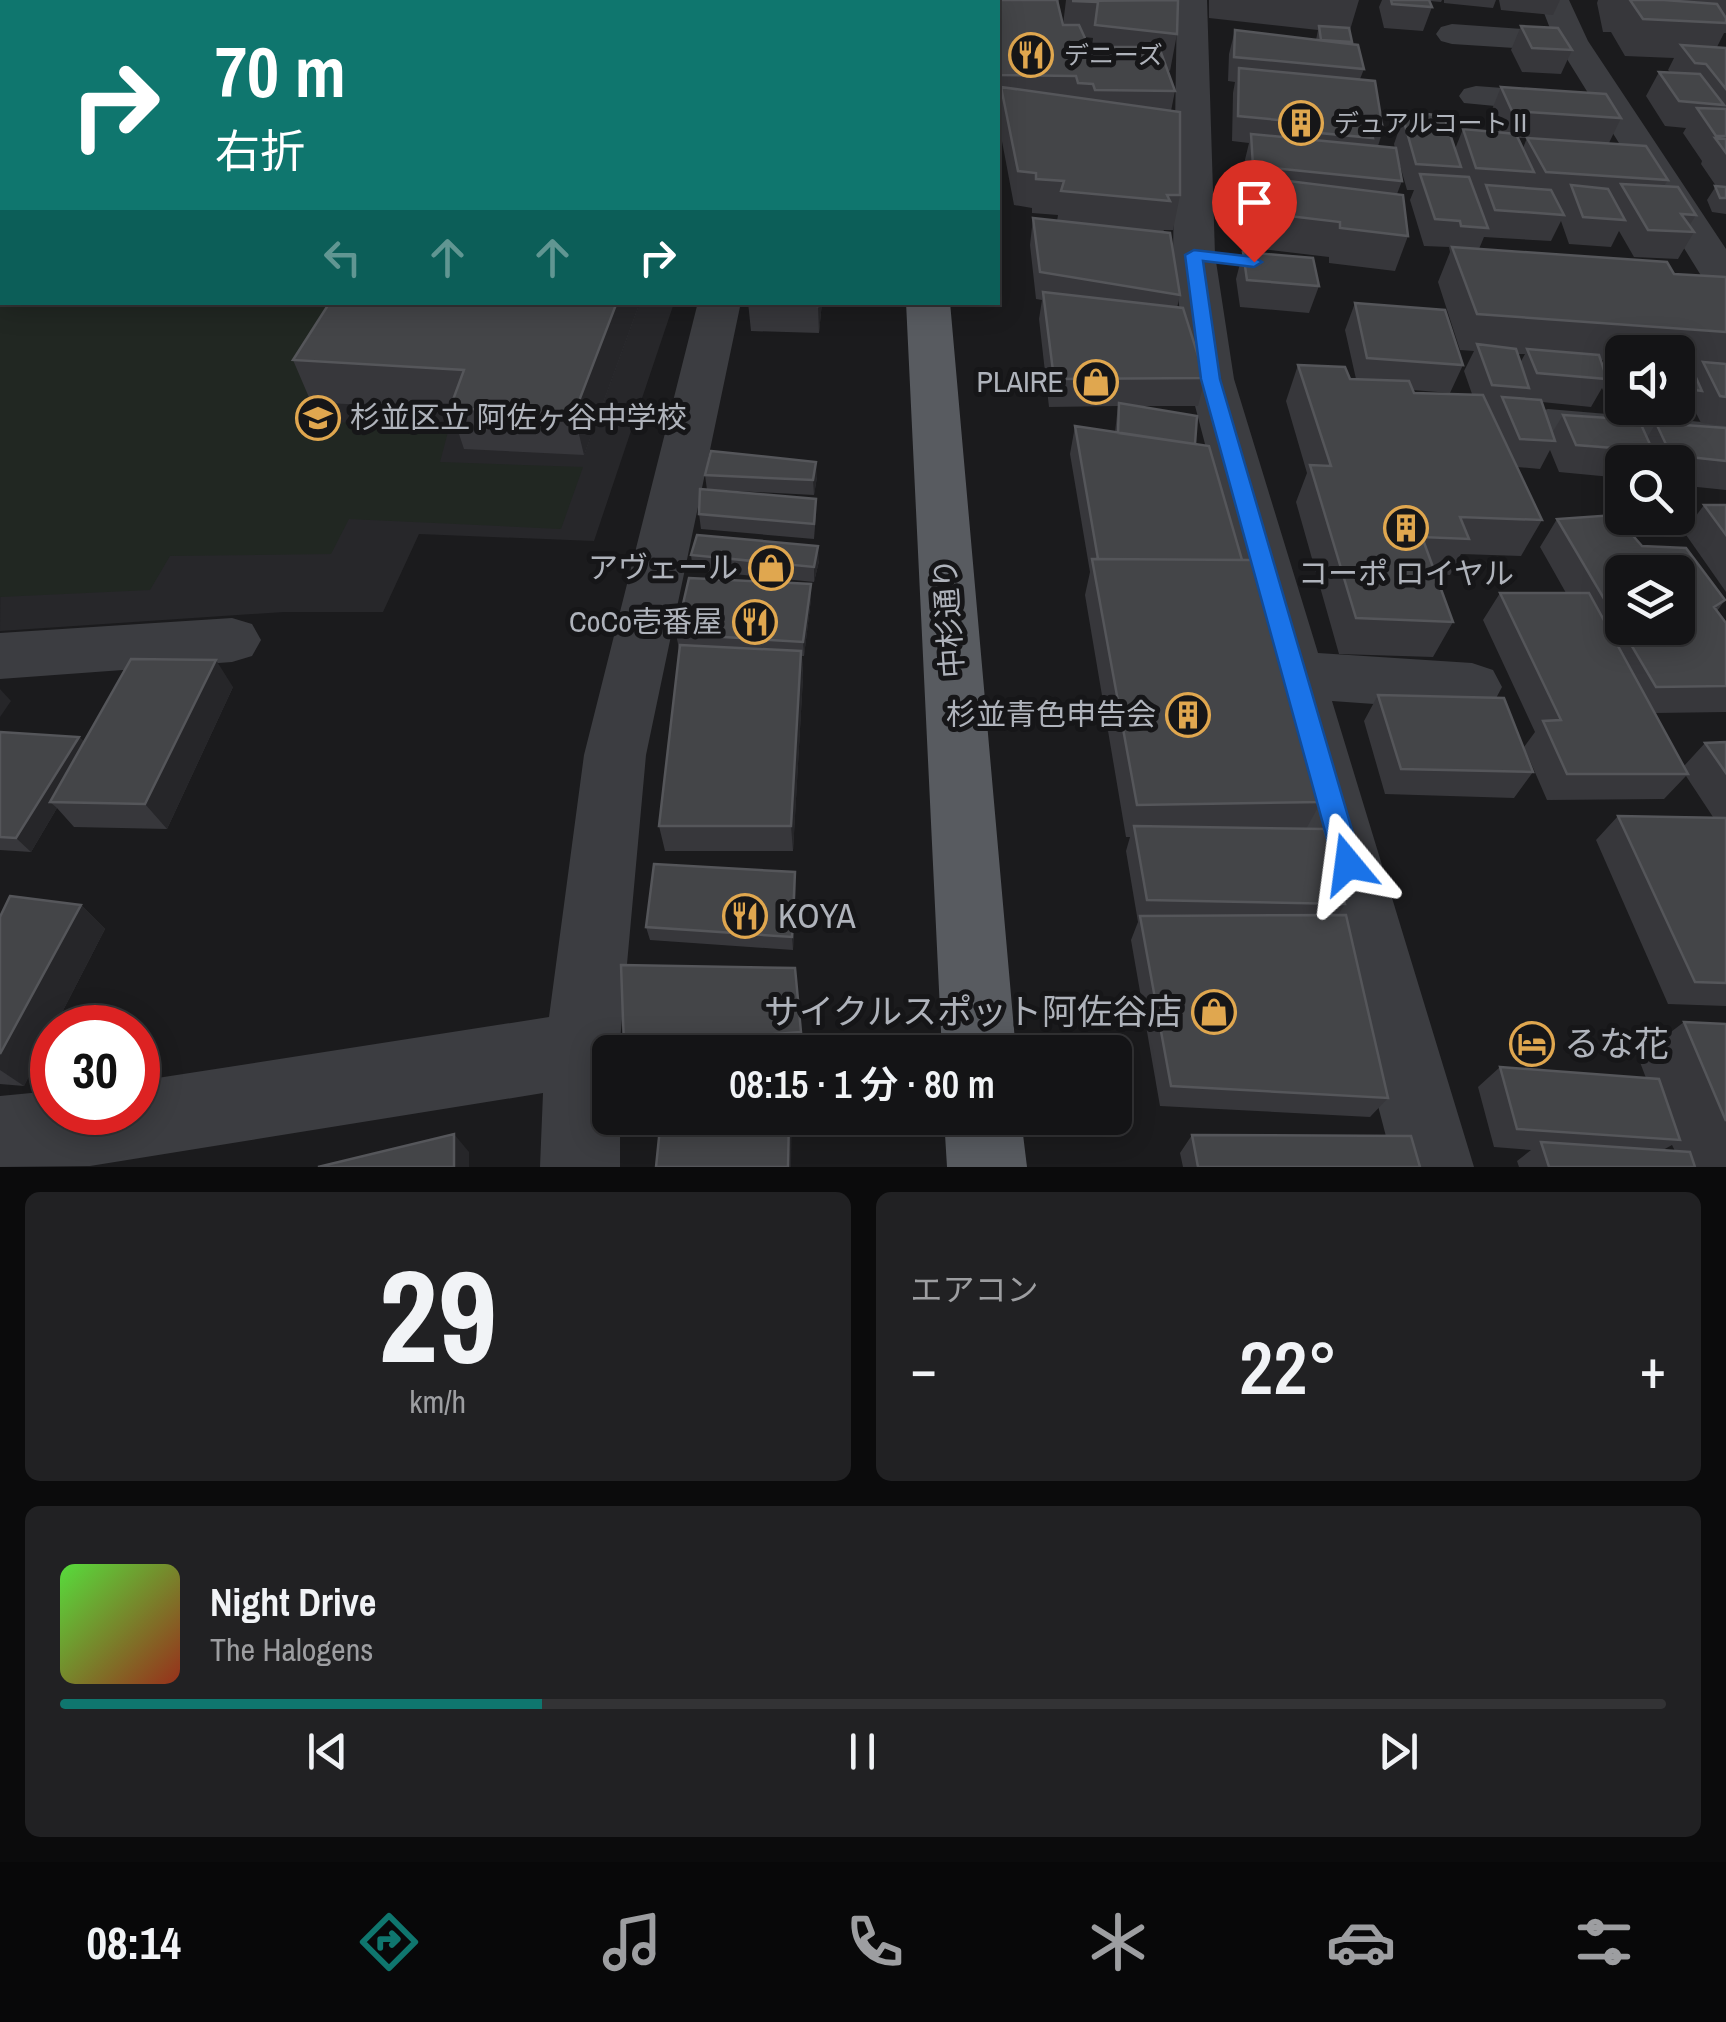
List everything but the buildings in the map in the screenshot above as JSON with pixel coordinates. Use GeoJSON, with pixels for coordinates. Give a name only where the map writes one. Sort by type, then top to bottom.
{"type":"FeatureCollection","features":[{"type":"Feature","properties":{"kind":"main road","name":"中杉通り"},"geometry":{"type":"LineString","coordinates":[[928,305],[978,1035]]}},
{"type":"Feature","properties":{"kind":"main road"},"geometry":{"type":"LineString","coordinates":[[985,1135],[987,1167]]}},
{"type":"Feature","properties":{"kind":"street"},"geometry":{"type":"LineString","coordinates":[[1192,0],[1211,257],[1210,379],[1434,1167]]}},
{"type":"Feature","properties":{"kind":"street"},"geometry":{"type":"LineString","coordinates":[[1554,0],[1572,42],[1654,167],[1712,279]]}},
{"type":"Feature","properties":{"kind":"street"},"geometry":{"type":"LineString","coordinates":[[1452,34],[1572,42]]}},
{"type":"Feature","properties":{"kind":"street"},"geometry":{"type":"LineString","coordinates":[[1476,96],[1617,106]]}},
{"type":"Feature","properties":{"kind":"street"},"geometry":{"type":"LineString","coordinates":[[1599,154],[1618,155],[1654,167]]}},
{"type":"Feature","properties":{"kind":"street"},"geometry":{"type":"LineString","coordinates":[[580,1167],[582,1049],[615,754],[719,305]]}},
{"type":"Feature","properties":{"kind":"street"},"geometry":{"type":"LineString","coordinates":[[1548,426],[1726,440]]}},
{"type":"Feature","properties":{"kind":"street"},"geometry":{"type":"LineString","coordinates":[[0,656],[232,640]]}},
{"type":"Feature","properties":{"kind":"street"},"geometry":{"type":"LineString","coordinates":[[1294,674],[1472,687]]}},
{"type":"Feature","properties":{"kind":"street"},"geometry":{"type":"LineString","coordinates":[[0,1135],[90,1127],[582,1049]]}},
{"type":"Feature","properties":{"kind":"shaded area","name":"杉並区立 阿佐ヶ谷中学校"},"geometry":{"type":"Polygon","coordinates":[[[2,305],[673,305],[594,541],[419,534],[383,612],[284,612],[0,631],[2,305]]]}},
{"type":"Feature","properties":{"kind":"shaded area"},"geometry":{"type":"Polygon","coordinates":[[[361,305],[294,420],[449,428],[440,462],[583,467],[561,529],[349,519],[331,554],[170,556],[150,590],[0,597],[0,306],[361,305]]]}},
{"type":"Feature","properties":{"kind":"place","name":"デニーズ"},"geometry":{"type":"Point","coordinates":[1031,55]}},
{"type":"Feature","properties":{"kind":"place","name":"デュアルコートⅡ"},"geometry":{"type":"Point","coordinates":[1301,123]}},
{"type":"Feature","properties":{"kind":"place","name":"PLAIRE"},"geometry":{"type":"Point","coordinates":[1096,382]}},
{"type":"Feature","properties":{"kind":"place","name":"杉並区立 阿佐ヶ谷中学校"},"geometry":{"type":"Point","coordinates":[318,418]}},
{"type":"Feature","properties":{"kind":"place","name":"コーポ ロイヤル"},"geometry":{"type":"Point","coordinates":[1406,528]}},
{"type":"Feature","properties":{"kind":"place","name":"アヴェール"},"geometry":{"type":"Point","coordinates":[771,568]}},
{"type":"Feature","properties":{"kind":"place","name":"CoCo壱番屋"},"geometry":{"type":"Point","coordinates":[755,622]}},
{"type":"Feature","properties":{"kind":"place","name":"杉並青色申告会"},"geometry":{"type":"Point","coordinates":[1188,715]}},
{"type":"Feature","properties":{"kind":"place","name":"KOYA"},"geometry":{"type":"Point","coordinates":[745,916]}},
{"type":"Feature","properties":{"kind":"place","name":"サイクルスポット阿佐谷店"},"geometry":{"type":"Point","coordinates":[1214,1012]}},
{"type":"Feature","properties":{"kind":"place","name":"るな花"},"geometry":{"type":"Point","coordinates":[1532,1044]}},
{"type":"Feature","properties":{"kind":"route"},"geometry":{"type":"LineString","coordinates":[[1254,262],[1194,255],[1210,379],[1348,864]]}}]}
